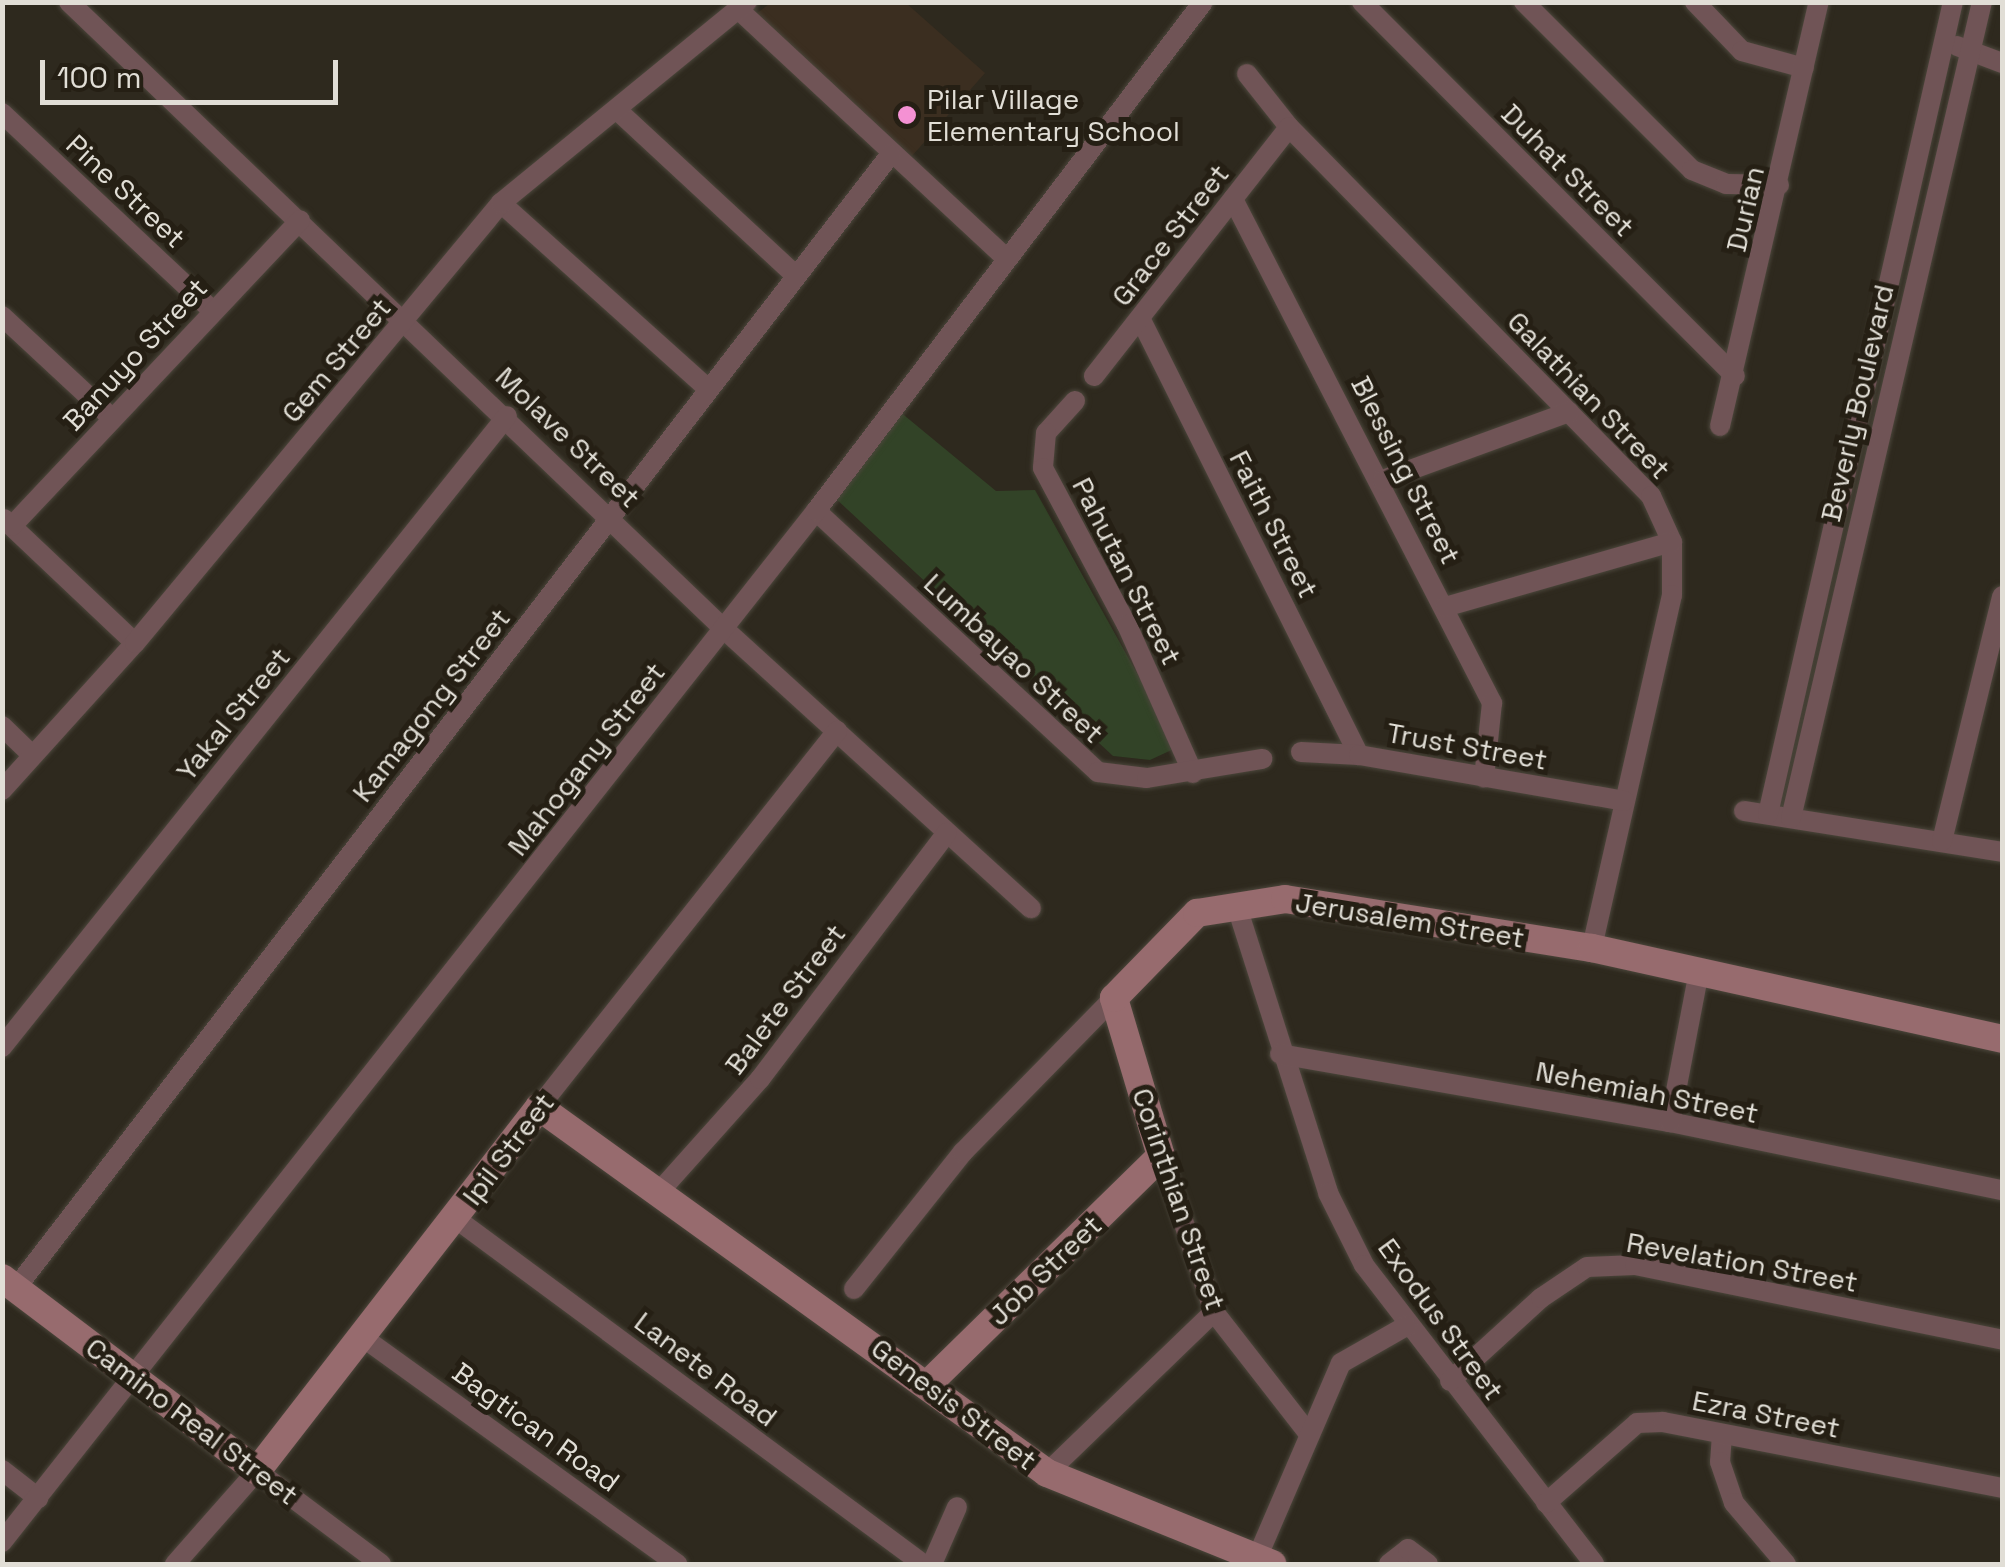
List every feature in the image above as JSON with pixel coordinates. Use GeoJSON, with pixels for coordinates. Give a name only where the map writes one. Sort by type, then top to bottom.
{"type":"FeatureCollection","features":[{"type":"Feature","properties":{"kind":"street","name":"Molave Street"},"geometry":{"type":"LineString","coordinates":[[69,2],[406,319],[724,629],[1031,908]]}},
{"type":"Feature","properties":{"kind":"street","name":"Mahogany Street"},"geometry":{"type":"LineString","coordinates":[[2,1542],[136,1379],[724,629],[1204,2]]}},
{"type":"Feature","properties":{"kind":"street","name":"Duhat Street"},"geometry":{"type":"LineString","coordinates":[[1362,2],[1735,376]]}},
{"type":"Feature","properties":{"kind":"street"},"geometry":{"type":"LineString","coordinates":[[1524,2],[1692,170],[1726,184],[1779,185]]}},
{"type":"Feature","properties":{"kind":"street"},"geometry":{"type":"LineString","coordinates":[[1694,2],[1742,51],[1804,68]]}},
{"type":"Feature","properties":{"kind":"street","name":"Durian"},"geometry":{"type":"LineString","coordinates":[[1720,426],[1735,376],[1819,2]]}},
{"type":"Feature","properties":{"kind":"street","name":"Beverly Boulevard"},"geometry":{"type":"LineString","coordinates":[[1768,814],[1953,2]]}},
{"type":"Feature","properties":{"kind":"street","name":"Beverly Boulevard"},"geometry":{"type":"LineString","coordinates":[[1791,818],[1982,2]]}},
{"type":"Feature","properties":{"kind":"street"},"geometry":{"type":"LineString","coordinates":[[742,6],[890,155],[1008,260]]}},
{"type":"Feature","properties":{"kind":"street","name":"Gem Street"},"geometry":{"type":"LineString","coordinates":[[2,790],[135,643],[501,203],[742,6]]}},
{"type":"Feature","properties":{"kind":"street"},"geometry":{"type":"LineString","coordinates":[[1944,42],[2002,63]]}},
{"type":"Feature","properties":{"kind":"street","name":"Galathian Street"},"geometry":{"type":"LineString","coordinates":[[1247,74],[1289,127],[1652,496],[1672,542],[1672,595],[1592,948]]}},
{"type":"Feature","properties":{"kind":"street"},"geometry":{"type":"LineString","coordinates":[[617,110],[793,273]]}},
{"type":"Feature","properties":{"kind":"street","name":"Pine Street"},"geometry":{"type":"LineString","coordinates":[[2,113],[212,310]]}},
{"type":"Feature","properties":{"kind":"street","name":"Grace Street"},"geometry":{"type":"LineString","coordinates":[[1094,376],[1289,127]]}},
{"type":"Feature","properties":{"kind":"street","name":"Kamagong Street"},"geometry":{"type":"LineString","coordinates":[[9,1283],[612,517],[793,273],[890,155]]}},
{"type":"Feature","properties":{"kind":"street","name":"Blessing Street"},"geometry":{"type":"LineString","coordinates":[[1233,198],[1383,480],[1492,703],[1484,778]]}},
{"type":"Feature","properties":{"kind":"street"},"geometry":{"type":"LineString","coordinates":[[501,203],[706,387]]}},
{"type":"Feature","properties":{"kind":"street","name":"Banuyo Street"},"geometry":{"type":"LineString","coordinates":[[7,522],[113,419],[300,220]]}},
{"type":"Feature","properties":{"kind":"street"},"geometry":{"type":"LineString","coordinates":[[2,316],[113,419]]}},
{"type":"Feature","properties":{"kind":"street","name":"Faith Street"},"geometry":{"type":"LineString","coordinates":[[1140,318],[1360,755]]}},
{"type":"Feature","properties":{"kind":"street","name":"Pahutan Street"},"geometry":{"type":"LineString","coordinates":[[1075,401],[1046,433],[1043,468],[1127,625],[1193,773]]}},
{"type":"Feature","properties":{"kind":"street"},"geometry":{"type":"LineString","coordinates":[[1383,480],[1569,412]]}},
{"type":"Feature","properties":{"kind":"street","name":"Yakal Street"},"geometry":{"type":"LineString","coordinates":[[2,1047],[507,416]]}},
{"type":"Feature","properties":{"kind":"street","name":"Lumbayao Street"},"geometry":{"type":"LineString","coordinates":[[816,511],[1077,758],[1119,779],[1193,773],[1262,759]]}},
{"type":"Feature","properties":{"kind":"street"},"geometry":{"type":"LineString","coordinates":[[7,522],[135,643]]}},
{"type":"Feature","properties":{"kind":"street"},"geometry":{"type":"LineString","coordinates":[[1445,607],[1672,542]]}},
{"type":"Feature","properties":{"kind":"street"},"geometry":{"type":"LineString","coordinates":[[1942,841],[1992,679],[2002,596]]}},
{"type":"Feature","properties":{"kind":"street"},"geometry":{"type":"LineString","coordinates":[[2,726],[32,755]]}},
{"type":"Feature","properties":{"kind":"street","name":"Ipil Street"},"geometry":{"type":"LineString","coordinates":[[175,1564],[258,1471],[539,1106],[837,731]]}},
{"type":"Feature","properties":{"kind":"street","name":"Trust Street"},"geometry":{"type":"LineString","coordinates":[[1301,752],[1360,755],[1624,801]]}},
{"type":"Feature","properties":{"kind":"street"},"geometry":{"type":"LineString","coordinates":[[1744,811],[2002,852]]}},
{"type":"Feature","properties":{"kind":"street","name":"Balete Street"},"geometry":{"type":"LineString","coordinates":[[659,1192],[760,1080],[947,833]]}},
{"type":"Feature","properties":{"kind":"street","name":"Jerusalem Street"},"geometry":{"type":"LineString","coordinates":[[854,1289],[963,1152],[1197,912],[1285,900],[1592,948],[2002,1039]]}},
{"type":"Feature","properties":{"kind":"street","name":"Exodus Street"},"geometry":{"type":"LineString","coordinates":[[1237,908],[1280,1054],[1328,1193],[1364,1264],[1406,1326],[1594,1564]]}},
{"type":"Feature","properties":{"kind":"street"},"geometry":{"type":"LineString","coordinates":[[1670,1122],[1699,972]]}},
{"type":"Feature","properties":{"kind":"street","name":"Corinthian Street"},"geometry":{"type":"LineString","coordinates":[[1114,998],[1214,1312],[1309,1434]]}},
{"type":"Feature","properties":{"kind":"street","name":"Nehemiah Street"},"geometry":{"type":"LineString","coordinates":[[1280,1054],[1670,1122],[2002,1190]]}},
{"type":"Feature","properties":{"kind":"street","name":"Genesis Street"},"geometry":{"type":"LineString","coordinates":[[539,1106],[928,1384],[946,1404],[1047,1473],[1264,1561]]}},
{"type":"Feature","properties":{"kind":"street","name":"Job Street"},"geometry":{"type":"LineString","coordinates":[[928,1384],[1162,1156]]}},
{"type":"Feature","properties":{"kind":"street","name":"Lanete Road"},"geometry":{"type":"LineString","coordinates":[[455,1218],[923,1564]]}},
{"type":"Feature","properties":{"kind":"street","name":"Revelation Street"},"geometry":{"type":"LineString","coordinates":[[1450,1381],[1541,1298],[1587,1267],[1635,1265],[2002,1340]]}},
{"type":"Feature","properties":{"kind":"street","name":"Camino Real Street"},"geometry":{"type":"LineString","coordinates":[[9,1283],[375,1563]]}},
{"type":"Feature","properties":{"kind":"street"},"geometry":{"type":"LineString","coordinates":[[1047,1473],[1214,1312]]}},
{"type":"Feature","properties":{"kind":"street"},"geometry":{"type":"LineString","coordinates":[[1264,1561],[1309,1434],[1341,1363],[1406,1326]]}},
{"type":"Feature","properties":{"kind":"street","name":"Bagtican Road"},"geometry":{"type":"LineString","coordinates":[[361,1336],[677,1564]]}},
{"type":"Feature","properties":{"kind":"street","name":"Ezra Street"},"geometry":{"type":"LineString","coordinates":[[1546,1504],[1637,1423],[1722,1434],[2002,1488]]}},
{"type":"Feature","properties":{"kind":"street"},"geometry":{"type":"LineString","coordinates":[[1722,1434],[1720,1462],[1734,1503],[1786,1564]]}},
{"type":"Feature","properties":{"kind":"street"},"geometry":{"type":"LineString","coordinates":[[2,1470],[38,1498]]}},
{"type":"Feature","properties":{"kind":"street"},"geometry":{"type":"LineString","coordinates":[[932,1564],[958,1507]]}},
{"type":"Feature","properties":{"kind":"street"},"geometry":{"type":"LineString","coordinates":[[1388,1564],[1408,1548],[1428,1564]]}},
{"type":"Feature","properties":{"kind":"shaded area","name":"Pilar Village Elementary School"},"geometry":{"type":"Polygon","coordinates":[[[770,3],[906,3],[985,73],[912,156],[755,15],[770,3]]]}},
{"type":"Feature","properties":{"kind":"green space"},"geometry":{"type":"Polygon","coordinates":[[[899,411],[996,491],[1035,490],[1178,747],[1150,760],[1113,756],[834,497],[899,411]]]}},
{"type":"Feature","properties":{"kind":"place","name":"Pilar Village Elementary School"},"geometry":{"type":"Point","coordinates":[907,115]}}]}
